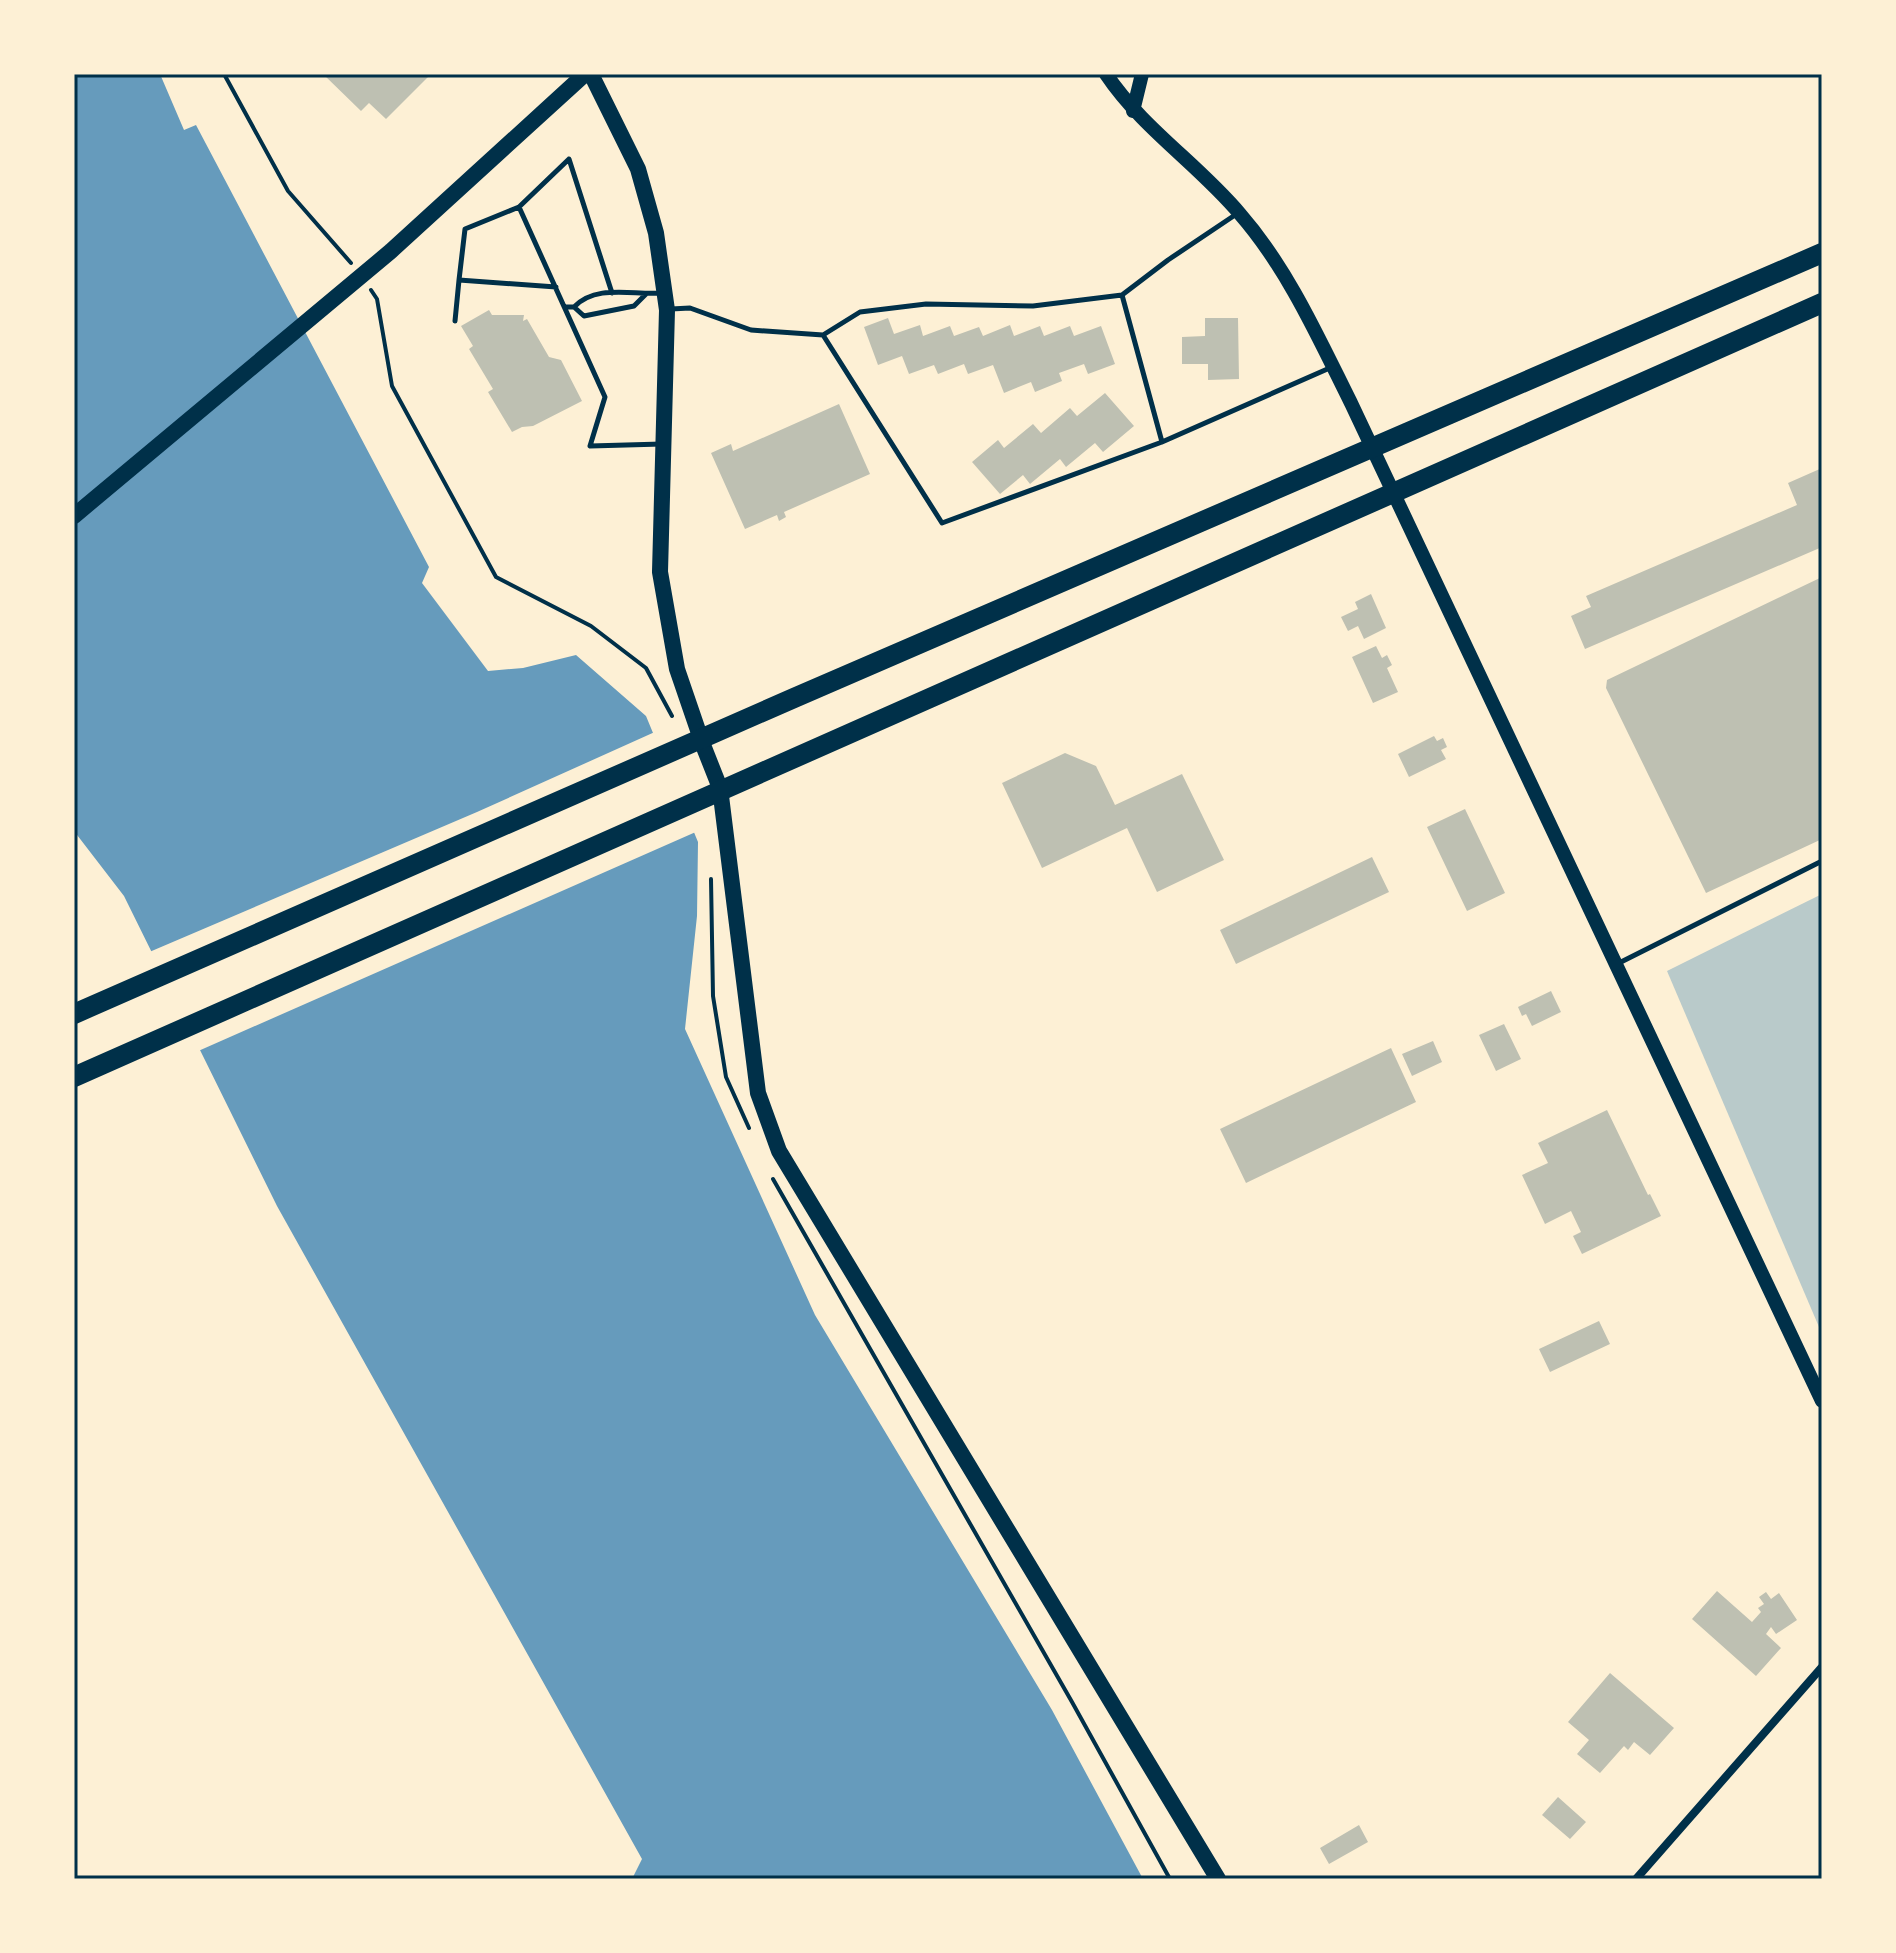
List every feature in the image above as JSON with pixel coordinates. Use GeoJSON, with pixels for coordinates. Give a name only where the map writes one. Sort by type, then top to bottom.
{"type":"FeatureCollection","features":[{"type":"Feature","properties":{"kind":"highway"},"geometry":{"type":"LineString","coordinates":[[74,1014],[1822,253]]}},
{"type":"Feature","properties":{"kind":"highway"},"geometry":{"type":"LineString","coordinates":[[74,1077],[1822,303]]}},
{"type":"Feature","properties":{"kind":"main road"},"geometry":{"type":"LineString","coordinates":[[74,516],[391,251],[585,74]]}},
{"type":"Feature","properties":{"kind":"main road"},"geometry":{"type":"LineString","coordinates":[[591,74],[638,169],[656,233],[666,301],[660,572],[677,669],[720,788],[758,1093],[779,1151],[1218,1879]]}},
{"type":"Feature","properties":{"kind":"street"},"geometry":{"type":"LineString","coordinates":[[1106,74],[1133,111],[1239,213],[1276,263],[1333,367],[1822,1401]]}},
{"type":"Feature","properties":{"kind":"street"},"geometry":{"type":"LineString","coordinates":[[1133,111],[1142,74]]}},
{"type":"Feature","properties":{"kind":"street"},"geometry":{"type":"LineString","coordinates":[[1636,1879],[1822,1667]]}},
{"type":"Feature","properties":{"kind":"lane"},"geometry":{"type":"LineString","coordinates":[[455,321],[465,229],[519,207],[569,159],[612,293]]}},
{"type":"Feature","properties":{"kind":"lane"},"geometry":{"type":"LineString","coordinates":[[519,207],[605,397],[590,446],[663,444]]}},
{"type":"Feature","properties":{"kind":"lane"},"geometry":{"type":"LineString","coordinates":[[574,307],[582,298],[632,290],[751,330],[823,335],[860,312],[926,304],[1033,306],[1122,295],[1239,213]]}},
{"type":"Feature","properties":{"kind":"lane"},"geometry":{"type":"LineString","coordinates":[[459,280],[556,287]]}},
{"type":"Feature","properties":{"kind":"lane"},"geometry":{"type":"LineString","coordinates":[[566,307],[574,307],[584,316],[634,306],[646,294]]}},
{"type":"Feature","properties":{"kind":"lane"},"geometry":{"type":"LineString","coordinates":[[1122,295],[1162,442]]}},
{"type":"Feature","properties":{"kind":"lane"},"geometry":{"type":"LineString","coordinates":[[823,335],[942,523],[1162,442],[1333,367]]}},
{"type":"Feature","properties":{"kind":"lane"},"geometry":{"type":"LineString","coordinates":[[1616,964],[1822,861]]}},
{"type":"Feature","properties":{"kind":"path"},"geometry":{"type":"LineString","coordinates":[[224,74],[288,191],[340,247],[358,273]]}},
{"type":"Feature","properties":{"kind":"path"},"geometry":{"type":"LineString","coordinates":[[368,286],[377,299],[392,386],[496,577],[591,626],[646,668],[673,716]]}},
{"type":"Feature","properties":{"kind":"path"},"geometry":{"type":"LineString","coordinates":[[711,868],[713,996],[726,1077],[753,1135]]}},
{"type":"Feature","properties":{"kind":"path"},"geometry":{"type":"LineString","coordinates":[[770,1172],[780,1195],[1072,1702],[1170,1879]]}},
{"type":"Feature","properties":{"kind":"shaded area"},"geometry":{"type":"Polygon","coordinates":[[[1822,894],[1822,1334],[1667,971],[1822,894]]]}},
{"type":"Feature","properties":{"kind":"water"},"geometry":{"type":"Polygon","coordinates":[[[74,74],[160,74],[184,130],[196,125],[429,567],[422,583],[488,671],[523,668],[576,655],[646,716],[698,842],[697,916],[685,1029],[815,1315],[1052,1710],[1143,1879],[632,1879],[642,1859],[277,1206],[124,896],[74,831],[74,74]]]}},
{"type":"Feature","properties":{"kind":"pier"},"geometry":{"type":"Polygon","coordinates":[[[657,731],[698,831],[196,1052],[147,953],[477,812],[657,731]]]}},
{"type":"Feature","properties":{"kind":"building"},"geometry":{"type":"Polygon","coordinates":[[[323,74],[431,74],[386,119],[369,103],[361,111],[323,74]]]}},
{"type":"Feature","properties":{"kind":"building"},"geometry":{"type":"Polygon","coordinates":[[[489,310],[492,315],[524,315],[523,321],[527,319],[549,357],[561,360],[582,401],[533,426],[512,432],[488,392],[493,389],[469,349],[473,346],[461,326],[489,310]]]}},
{"type":"Feature","properties":{"kind":"building"},"geometry":{"type":"Polygon","coordinates":[[[888,318],[894,334],[920,325],[923,336],[950,326],[954,336],[979,327],[983,336],[1010,325],[1014,336],[1040,326],[1044,336],[1070,326],[1074,336],[1101,326],[1115,364],[1088,374],[1084,364],[1059,373],[1062,381],[1035,392],[1031,382],[1004,393],[993,365],[968,374],[964,364],[938,374],[934,365],[909,374],[902,356],[878,365],[864,327],[888,318]]]}},
{"type":"Feature","properties":{"kind":"building"},"geometry":{"type":"Polygon","coordinates":[[[1205,318],[1238,318],[1239,379],[1208,380],[1208,364],[1182,364],[1182,337],[1205,336],[1205,318]]]}},
{"type":"Feature","properties":{"kind":"building"},"geometry":{"type":"Polygon","coordinates":[[[1105,393],[1134,426],[1103,452],[1095,443],[1066,467],[1060,459],[1030,484],[1023,475],[1000,494],[972,462],[998,440],[1004,448],[1033,424],[1041,433],[1070,408],[1077,416],[1105,393]]]}},
{"type":"Feature","properties":{"kind":"building"},"geometry":{"type":"Polygon","coordinates":[[[839,404],[870,474],[784,512],[786,517],[779,521],[777,515],[745,529],[711,453],[731,444],[733,451],[839,404]]]}},
{"type":"Feature","properties":{"kind":"building"},"geometry":{"type":"Polygon","coordinates":[[[1822,468],[1822,547],[1585,649],[1571,616],[1591,607],[1586,596],[1797,505],[1788,483],[1822,468]]]}},
{"type":"Feature","properties":{"kind":"building"},"geometry":{"type":"Polygon","coordinates":[[[1822,577],[1822,839],[1706,893],[1606,688],[1607,680],[1822,577]]]}},
{"type":"Feature","properties":{"kind":"building"},"geometry":{"type":"Polygon","coordinates":[[[1371,594],[1386,628],[1364,639],[1358,626],[1348,631],[1341,617],[1358,609],[1355,602],[1371,594]]]}},
{"type":"Feature","properties":{"kind":"building"},"geometry":{"type":"Polygon","coordinates":[[[1376,646],[1382,658],[1387,655],[1392,665],[1387,668],[1398,692],[1373,703],[1352,657],[1376,646]]]}},
{"type":"Feature","properties":{"kind":"building"},"geometry":{"type":"Polygon","coordinates":[[[1434,736],[1437,741],[1443,738],[1447,747],[1441,750],[1446,759],[1409,777],[1398,754],[1434,736]]]}},
{"type":"Feature","properties":{"kind":"building"},"geometry":{"type":"Polygon","coordinates":[[[1065,753],[1096,766],[1115,805],[1182,774],[1224,860],[1157,892],[1127,828],[1042,868],[1002,783],[1065,753]]]}},
{"type":"Feature","properties":{"kind":"building"},"geometry":{"type":"Polygon","coordinates":[[[1465,809],[1505,893],[1467,911],[1427,827],[1465,809]]]}},
{"type":"Feature","properties":{"kind":"building"},"geometry":{"type":"Polygon","coordinates":[[[1372,857],[1389,892],[1236,964],[1220,930],[1372,857]]]}},
{"type":"Feature","properties":{"kind":"building"},"geometry":{"type":"Polygon","coordinates":[[[1551,991],[1561,1012],[1532,1026],[1518,1007],[1551,991]]]}},
{"type":"Feature","properties":{"kind":"building"},"geometry":{"type":"Polygon","coordinates":[[[1504,1024],[1521,1059],[1496,1071],[1479,1035],[1504,1024]]]}},
{"type":"Feature","properties":{"kind":"building"},"geometry":{"type":"Polygon","coordinates":[[[1433,1041],[1442,1062],[1412,1076],[1402,1054],[1433,1041]]]}},
{"type":"Feature","properties":{"kind":"building"},"geometry":{"type":"Polygon","coordinates":[[[1391,1048],[1416,1102],[1246,1183],[1220,1129],[1391,1048]]]}},
{"type":"Feature","properties":{"kind":"building"},"geometry":{"type":"Polygon","coordinates":[[[1607,1110],[1661,1216],[1582,1254],[1573,1236],[1581,1232],[1571,1211],[1545,1224],[1522,1175],[1548,1163],[1538,1143],[1607,1110]]]}},
{"type":"Feature","properties":{"kind":"building"},"geometry":{"type":"Polygon","coordinates":[[[1599,1321],[1610,1344],[1550,1372],[1539,1349],[1599,1321]]]}},
{"type":"Feature","properties":{"kind":"building"},"geometry":{"type":"Polygon","coordinates":[[[1717,1591],[1752,1622],[1761,1612],[1758,1608],[1764,1604],[1759,1597],[1766,1592],[1771,1599],[1779,1593],[1797,1620],[1776,1634],[1771,1627],[1766,1634],[1781,1648],[1756,1676],[1692,1619],[1717,1591]]]}},
{"type":"Feature","properties":{"kind":"building"},"geometry":{"type":"Polygon","coordinates":[[[1610,1673],[1674,1728],[1650,1755],[1634,1742],[1628,1750],[1624,1746],[1600,1773],[1577,1754],[1589,1740],[1568,1722],[1610,1673]]]}},
{"type":"Feature","properties":{"kind":"building"},"geometry":{"type":"Polygon","coordinates":[[[1558,1797],[1586,1822],[1570,1839],[1542,1815],[1558,1797]]]}},
{"type":"Feature","properties":{"kind":"building"},"geometry":{"type":"Polygon","coordinates":[[[1359,1825],[1368,1842],[1329,1864],[1320,1848],[1359,1825]]]}}]}
